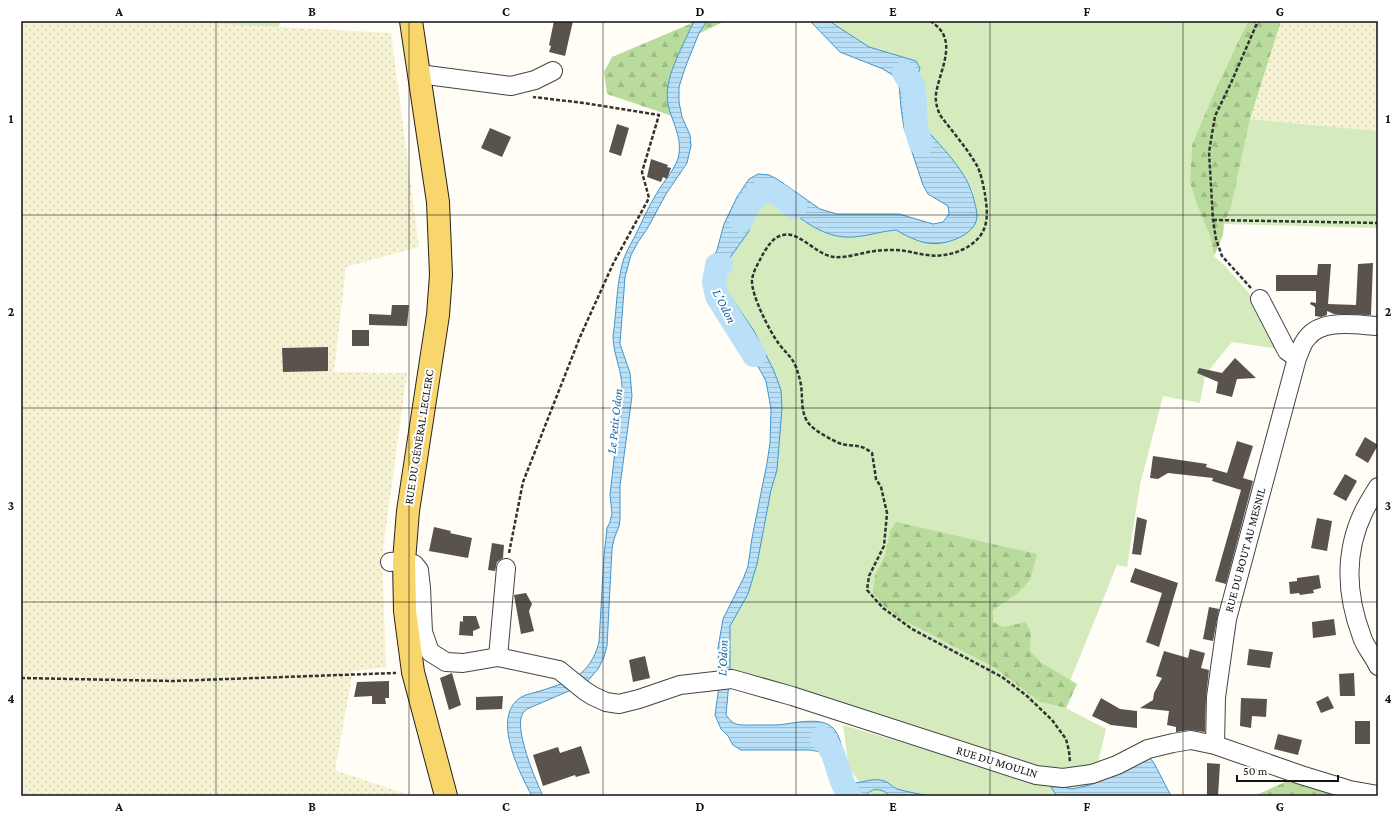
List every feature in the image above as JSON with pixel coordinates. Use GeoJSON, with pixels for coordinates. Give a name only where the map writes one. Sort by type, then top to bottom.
{"type":"FeatureCollection","features":[{"type":"Feature","properties":{"kind":"main road","name":"RUE DU GÉNÉRAL LECLERC"},"geometry":{"type":"LineString","coordinates":[[411,21],[438,202],[441,275],[432,304],[408,511],[397,562],[413,672],[446,796]]}},
{"type":"Feature","properties":{"kind":"street"},"geometry":{"type":"LineString","coordinates":[[419,74],[511,86],[535,80],[553,71]]}},
{"type":"Feature","properties":{"kind":"street"},"geometry":{"type":"LineString","coordinates":[[1260,299],[1287,351],[1297,358]]}},
{"type":"Feature","properties":{"kind":"street","name":"RUE DU BOUT AU MESNIL"},"geometry":{"type":"LineString","coordinates":[[1215,745],[1216,697],[1227,620],[1297,358],[1306,338],[1316,329],[1330,325],[1378,326]]}},
{"type":"Feature","properties":{"kind":"street"},"geometry":{"type":"LineString","coordinates":[[1378,487],[1364,512],[1354,538],[1349,563],[1349,590],[1354,615],[1362,639],[1378,664]]}},
{"type":"Feature","properties":{"kind":"street"},"geometry":{"type":"LineString","coordinates":[[397,562],[414,564],[419,570],[423,632],[430,652],[446,662],[463,663],[498,657],[506,568]]}},
{"type":"Feature","properties":{"kind":"street","name":"RUE DU MOULIN"},"geometry":{"type":"LineString","coordinates":[[498,657],[559,670],[593,696],[606,702],[618,704],[639,699],[680,685],[732,679],[792,696],[1036,775],[1063,778],[1092,774],[1117,765],[1148,749],[1191,740],[1215,745],[1343,788],[1378,795]]}},
{"type":"Feature","properties":{"kind":"path"},"geometry":{"type":"LineString","coordinates":[[930,21],[938,25],[944,33],[947,50],[936,94],[937,108],[940,115],[976,164],[984,189],[987,206],[986,223],[978,238],[966,248],[944,255],[933,256],[900,250],[877,250],[845,257],[834,257],[821,253],[796,236],[785,234],[776,237],[764,253],[753,275],[753,288],[772,333],[792,359],[797,369],[801,385],[803,410],[805,418],[810,426],[840,443],[860,445],[872,453],[876,479],[881,487],[887,513],[884,546],[870,576],[867,590],[883,608],[912,629],[1002,677],[1027,696],[1052,720],[1066,739],[1070,751],[1070,763],[1062,769],[1063,778]]}},
{"type":"Feature","properties":{"kind":"path"},"geometry":{"type":"LineString","coordinates":[[1258,21],[1215,116],[1209,152],[1213,220],[1216,239],[1222,256],[1260,299]]}},
{"type":"Feature","properties":{"kind":"path"},"geometry":{"type":"LineString","coordinates":[[506,568],[523,482],[580,337],[613,264],[649,198],[642,172],[659,115],[584,102],[529,97]]}},
{"type":"Feature","properties":{"kind":"path"},"geometry":{"type":"LineString","coordinates":[[1213,220],[1378,223]]}},
{"type":"Feature","properties":{"kind":"path"},"geometry":{"type":"LineString","coordinates":[[21,678],[172,681],[413,672]]}},
{"type":"Feature","properties":{"kind":"shaded area"},"geometry":{"type":"Polygon","coordinates":[[[21,21],[174,21],[391,33],[419,247],[346,267],[334,372],[407,373],[382,557],[386,667],[353,671],[335,770],[413,796],[21,796],[21,21]]]}},
{"type":"Feature","properties":{"kind":"shaded area"},"geometry":{"type":"Polygon","coordinates":[[[1281,21],[1378,21],[1378,131],[1250,119],[1281,21]]]}},
{"type":"Feature","properties":{"kind":"green space"},"geometry":{"type":"Polygon","coordinates":[[[174,21],[280,21],[279,27],[174,21]]]}},
{"type":"Feature","properties":{"kind":"green space"},"geometry":{"type":"Polygon","coordinates":[[[691,21],[725,21],[686,40],[669,80],[668,104],[672,116],[607,94],[604,72],[612,57],[690,24],[691,21]]]}},
{"type":"Feature","properties":{"kind":"green space"},"geometry":{"type":"Polygon","coordinates":[[[829,21],[1248,21],[1213,95],[1192,145],[1190,182],[1197,205],[1210,236],[1214,256],[1249,293],[1278,349],[1232,342],[1205,375],[1200,403],[1163,396],[1140,485],[1127,567],[1117,565],[1070,681],[1042,663],[1030,651],[1031,633],[1004,627],[993,622],[992,610],[1017,594],[890,531],[885,555],[875,575],[903,620],[993,667],[1040,702],[1066,708],[1106,729],[1097,767],[1042,768],[730,670],[730,626],[748,594],[757,564],[771,490],[777,470],[782,408],[781,390],[774,371],[754,331],[729,294],[724,283],[724,272],[729,259],[749,231],[759,191],[765,189],[806,222],[829,234],[841,237],[854,237],[896,230],[919,241],[933,243],[958,239],[974,200],[973,191],[953,160],[920,123],[914,110],[916,81],[920,68],[916,61],[869,47],[829,21]]]}},
{"type":"Feature","properties":{"kind":"green space"},"geometry":{"type":"Polygon","coordinates":[[[1248,21],[1281,21],[1250,119],[1231,207],[1224,224],[1223,235],[1214,256],[1210,236],[1197,205],[1190,182],[1192,145],[1213,95],[1248,21]]]}},
{"type":"Feature","properties":{"kind":"green space"},"geometry":{"type":"Polygon","coordinates":[[[1250,119],[1378,131],[1378,228],[1224,224],[1231,207],[1250,119]]]}},
{"type":"Feature","properties":{"kind":"green space"},"geometry":{"type":"Polygon","coordinates":[[[896,522],[1037,554],[1030,580],[1017,594],[993,610],[993,622],[1004,627],[1026,622],[1031,633],[1030,651],[1042,663],[1077,684],[1066,708],[1040,702],[993,667],[903,620],[885,607],[873,592],[875,575],[885,555],[890,531],[896,522]]]}},
{"type":"Feature","properties":{"kind":"green space"},"geometry":{"type":"Polygon","coordinates":[[[843,725],[1008,774],[1099,781],[1101,796],[871,796],[849,769],[843,725]]]}},
{"type":"Feature","properties":{"kind":"green space"},"geometry":{"type":"Polygon","coordinates":[[[1294,778],[1344,796],[1254,796],[1294,778]]]}},
{"type":"Feature","properties":{"kind":"water"},"geometry":{"type":"Polygon","coordinates":[[[695,21],[707,21],[699,33],[679,87],[679,102],[682,117],[690,135],[691,146],[687,163],[666,194],[647,229],[638,242],[631,255],[625,277],[620,344],[630,373],[632,396],[620,486],[620,519],[612,549],[607,646],[604,657],[598,669],[585,684],[527,709],[523,713],[521,730],[523,742],[543,796],[532,796],[515,760],[508,732],[508,718],[512,707],[520,698],[561,684],[578,676],[590,663],[599,642],[604,556],[607,528],[612,513],[610,495],[622,388],[621,375],[613,343],[619,277],[624,258],[629,247],[651,204],[678,159],[680,147],[678,134],[669,110],[667,94],[668,85],[674,64],[695,21]]]}},
{"type":"Feature","properties":{"kind":"water"},"geometry":{"type":"Polygon","coordinates":[[[810,21],[829,21],[869,47],[916,61],[920,68],[914,94],[915,114],[922,125],[958,166],[963,174],[971,191],[977,218],[972,228],[965,234],[951,241],[936,244],[912,238],[896,230],[854,237],[841,237],[817,229],[795,214],[765,189],[760,191],[757,196],[749,231],[729,259],[724,272],[724,283],[729,294],[754,331],[774,371],[781,390],[782,408],[777,470],[771,490],[757,564],[748,594],[730,626],[730,671],[726,715],[732,722],[742,725],[777,725],[807,721],[822,722],[829,725],[838,734],[849,777],[853,783],[880,780],[887,782],[897,789],[930,796],[890,796],[881,790],[874,790],[866,796],[854,796],[839,769],[826,755],[810,750],[741,750],[733,745],[728,736],[721,729],[715,715],[719,686],[718,648],[723,619],[748,566],[770,443],[771,409],[766,381],[713,288],[712,260],[717,250],[724,224],[737,197],[749,179],[758,174],[769,175],[777,179],[820,209],[837,214],[899,214],[933,224],[943,222],[949,214],[948,206],[928,194],[923,185],[904,128],[899,84],[894,76],[883,69],[840,52],[810,21]]]}},
{"type":"Feature","properties":{"kind":"water"},"geometry":{"type":"Polygon","coordinates":[[[1147,754],[1154,763],[1171,796],[1057,796],[1049,784],[1072,789],[1090,785],[1138,765],[1147,754]]]}},
{"type":"Feature","properties":{"kind":"building"},"geometry":{"type":"Polygon","coordinates":[[[554,21],[573,21],[565,56],[549,52],[554,21]]]}},
{"type":"Feature","properties":{"kind":"building"},"geometry":{"type":"Polygon","coordinates":[[[617,124],[629,128],[621,156],[609,152],[617,124]]]}},
{"type":"Feature","properties":{"kind":"building"},"geometry":{"type":"Polygon","coordinates":[[[490,128],[511,137],[502,157],[481,148],[490,128]]]}},
{"type":"Feature","properties":{"kind":"building"},"geometry":{"type":"Polygon","coordinates":[[[651,159],[668,165],[667,167],[671,168],[667,179],[663,177],[661,182],[647,177],[651,159]]]}},
{"type":"Feature","properties":{"kind":"building"},"geometry":{"type":"Polygon","coordinates":[[[1373,263],[1371,315],[1334,314],[1327,311],[1327,315],[1321,317],[1315,316],[1315,307],[1310,304],[1311,302],[1316,303],[1316,291],[1276,291],[1276,275],[1317,275],[1318,264],[1331,264],[1328,304],[1356,305],[1358,264],[1373,263]]]}},
{"type":"Feature","properties":{"kind":"building"},"geometry":{"type":"Polygon","coordinates":[[[392,305],[409,305],[407,326],[369,325],[369,314],[391,315],[392,305]]]}},
{"type":"Feature","properties":{"kind":"building"},"geometry":{"type":"Polygon","coordinates":[[[352,330],[369,330],[369,346],[352,346],[352,330]]]}},
{"type":"Feature","properties":{"kind":"building"},"geometry":{"type":"Polygon","coordinates":[[[328,347],[328,371],[283,372],[282,348],[328,347]]]}},
{"type":"Feature","properties":{"kind":"building"},"geometry":{"type":"Polygon","coordinates":[[[1235,358],[1256,378],[1237,379],[1232,397],[1216,393],[1218,382],[1197,373],[1199,368],[1222,373],[1235,358]]]}},
{"type":"Feature","properties":{"kind":"building"},"geometry":{"type":"Polygon","coordinates":[[[1365,437],[1378,445],[1368,463],[1355,455],[1365,437]]]}},
{"type":"Feature","properties":{"kind":"building"},"geometry":{"type":"Polygon","coordinates":[[[1237,441],[1253,446],[1243,478],[1253,481],[1226,584],[1215,581],[1241,490],[1212,481],[1213,478],[1168,473],[1158,479],[1150,478],[1153,456],[1207,464],[1206,467],[1227,473],[1237,441]]]}},
{"type":"Feature","properties":{"kind":"building"},"geometry":{"type":"Polygon","coordinates":[[[1345,474],[1357,481],[1346,501],[1333,494],[1345,474]]]}},
{"type":"Feature","properties":{"kind":"building"},"geometry":{"type":"Polygon","coordinates":[[[1137,517],[1147,520],[1141,555],[1132,554],[1137,517]]]}},
{"type":"Feature","properties":{"kind":"building"},"geometry":{"type":"Polygon","coordinates":[[[1317,518],[1332,521],[1327,551],[1311,548],[1317,518]]]}},
{"type":"Feature","properties":{"kind":"building"},"geometry":{"type":"Polygon","coordinates":[[[434,527],[451,531],[450,533],[472,538],[468,558],[429,551],[434,527]]]}},
{"type":"Feature","properties":{"kind":"building"},"geometry":{"type":"Polygon","coordinates":[[[492,543],[504,545],[503,558],[497,562],[495,571],[488,570],[492,543]]]}},
{"type":"Feature","properties":{"kind":"building"},"geometry":{"type":"Polygon","coordinates":[[[1135,568],[1178,583],[1159,647],[1146,642],[1162,593],[1130,582],[1135,568]]]}},
{"type":"Feature","properties":{"kind":"building"},"geometry":{"type":"Polygon","coordinates":[[[1319,575],[1321,588],[1313,590],[1314,593],[1300,595],[1299,593],[1290,594],[1289,582],[1297,581],[1297,578],[1319,575]]]}},
{"type":"Feature","properties":{"kind":"building"},"geometry":{"type":"Polygon","coordinates":[[[526,593],[532,604],[529,611],[534,631],[521,634],[514,595],[526,593]]]}},
{"type":"Feature","properties":{"kind":"building"},"geometry":{"type":"Polygon","coordinates":[[[1209,607],[1219,609],[1213,641],[1203,639],[1209,607]]]}},
{"type":"Feature","properties":{"kind":"building"},"geometry":{"type":"Polygon","coordinates":[[[463,616],[476,616],[480,628],[473,631],[473,636],[459,635],[460,621],[463,622],[463,616]]]}},
{"type":"Feature","properties":{"kind":"building"},"geometry":{"type":"Polygon","coordinates":[[[1334,619],[1336,635],[1313,638],[1312,622],[1334,619]]]}},
{"type":"Feature","properties":{"kind":"building"},"geometry":{"type":"Polygon","coordinates":[[[1190,649],[1205,653],[1201,668],[1209,670],[1206,697],[1205,732],[1190,730],[1176,732],[1176,727],[1167,725],[1169,711],[1140,708],[1153,700],[1154,693],[1162,678],[1156,676],[1164,651],[1188,658],[1190,649]]]}},
{"type":"Feature","properties":{"kind":"building"},"geometry":{"type":"Polygon","coordinates":[[[1249,649],[1273,652],[1270,668],[1247,665],[1249,649]]]}},
{"type":"Feature","properties":{"kind":"building"},"geometry":{"type":"Polygon","coordinates":[[[645,656],[650,678],[633,682],[629,660],[645,656]]]}},
{"type":"Feature","properties":{"kind":"building"},"geometry":{"type":"Polygon","coordinates":[[[452,673],[461,705],[449,710],[440,678],[452,673]]]}},
{"type":"Feature","properties":{"kind":"building"},"geometry":{"type":"Polygon","coordinates":[[[1354,673],[1355,696],[1340,696],[1339,674],[1354,673]]]}},
{"type":"Feature","properties":{"kind":"building"},"geometry":{"type":"Polygon","coordinates":[[[389,681],[389,698],[385,698],[386,704],[372,704],[372,696],[354,697],[357,682],[389,681]]]}},
{"type":"Feature","properties":{"kind":"building"},"geometry":{"type":"Polygon","coordinates":[[[503,696],[502,709],[476,710],[476,697],[503,696]]]}},
{"type":"Feature","properties":{"kind":"building"},"geometry":{"type":"Polygon","coordinates":[[[1328,696],[1334,708],[1321,713],[1316,702],[1328,696]]]}},
{"type":"Feature","properties":{"kind":"building"},"geometry":{"type":"Polygon","coordinates":[[[1101,698],[1120,709],[1137,711],[1137,728],[1111,725],[1092,716],[1101,698]]]}},
{"type":"Feature","properties":{"kind":"building"},"geometry":{"type":"Polygon","coordinates":[[[1241,698],[1267,699],[1266,717],[1252,716],[1251,728],[1240,726],[1241,698]]]}},
{"type":"Feature","properties":{"kind":"building"},"geometry":{"type":"Polygon","coordinates":[[[1355,721],[1370,721],[1370,744],[1355,744],[1355,721]]]}},
{"type":"Feature","properties":{"kind":"building"},"geometry":{"type":"Polygon","coordinates":[[[1278,734],[1302,740],[1298,755],[1274,749],[1278,734]]]}},
{"type":"Feature","properties":{"kind":"building"},"geometry":{"type":"Polygon","coordinates":[[[581,746],[590,773],[576,777],[575,775],[543,786],[533,755],[558,747],[560,753],[581,746]]]}},
{"type":"Feature","properties":{"kind":"building"},"geometry":{"type":"Polygon","coordinates":[[[1207,763],[1220,764],[1218,796],[1207,796],[1207,763]]]}},
{"type":"Feature","properties":{"kind":"waterway","name":"L'Odon"},"geometry":{"type":"LineString","coordinates":[[904,73],[914,87],[916,128],[921,144]]}},
{"type":"Feature","properties":{"kind":"waterway","name":"L'Odon"},"geometry":{"type":"LineString","coordinates":[[741,221],[750,203],[764,191],[770,191],[777,194],[795,207]]}},
{"type":"Feature","properties":{"kind":"waterway","name":"L'Odon"},"geometry":{"type":"LineString","coordinates":[[721,265],[717,265],[714,282],[717,296],[754,355]]}},
{"type":"Feature","properties":{"kind":"waterway","name":"L'Odon"},"geometry":{"type":"LineString","coordinates":[[822,738],[832,751],[842,782],[850,796]]}},
{"type":"Feature","properties":{"kind":"water label","name":"Le Petit Odon"},"geometry":{"type":"Point","coordinates":[614,421]}}]}
